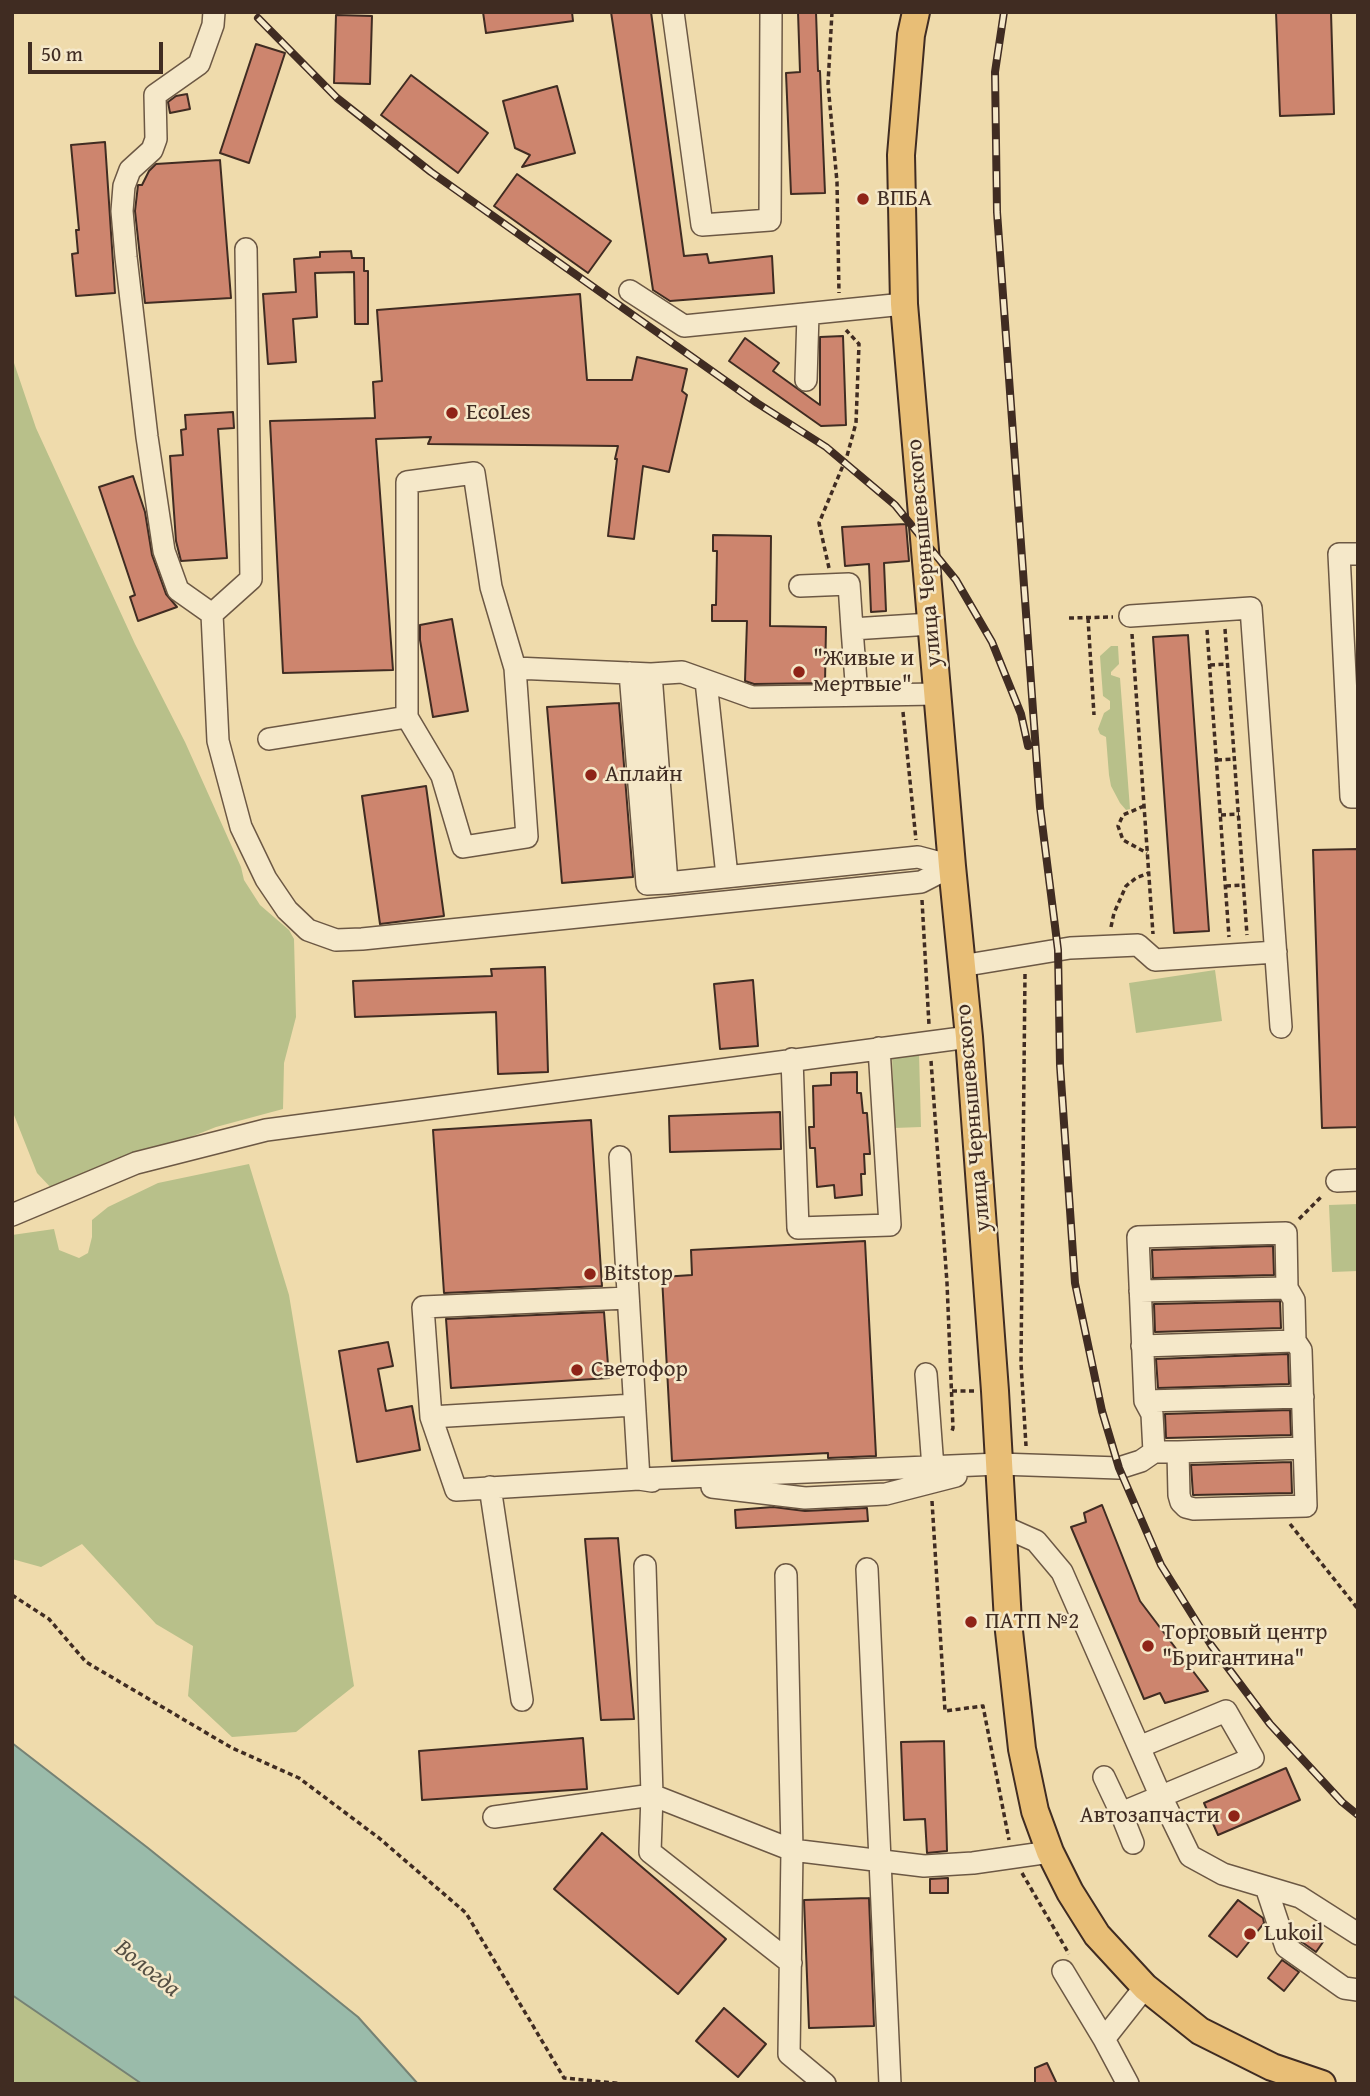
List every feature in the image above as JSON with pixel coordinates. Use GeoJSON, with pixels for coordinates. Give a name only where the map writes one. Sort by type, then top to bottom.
{"type":"FeatureCollection","features":[{"type":"Feature","properties":{"kind":"main road","name":"улица Чернышевского"},"geometry":{"type":"LineString","coordinates":[[916,12],[911,35],[901,155],[904,304],[969,1037],[1008,1622],[1022,1749],[1035,1811],[1050,1852],[1070,1892],[1097,1935],[1145,1987],[1200,2031],[1272,2067],[1322,2084]]}},
{"type":"Feature","properties":{"kind":"street"},"geometry":{"type":"LineString","coordinates":[[212,614],[178,590],[164,551],[147,437],[122,211],[124,186],[130,170],[152,150],[156,139],[155,95],[199,64],[213,25],[214,12]]}},
{"type":"Feature","properties":{"kind":"street"},"geometry":{"type":"LineString","coordinates":[[673,12],[702,225],[771,220],[771,12]]}},
{"type":"Feature","properties":{"kind":"street"},"geometry":{"type":"LineString","coordinates":[[212,614],[251,579],[246,249]]}},
{"type":"Feature","properties":{"kind":"street"},"geometry":{"type":"LineString","coordinates":[[630,290],[684,326],[904,304]]}},
{"type":"Feature","properties":{"kind":"street"},"geometry":{"type":"LineString","coordinates":[[806,380],[808,314]]}},
{"type":"Feature","properties":{"kind":"street"},"geometry":{"type":"LineString","coordinates":[[474,473],[491,587],[515,668],[527,837],[463,847],[442,776],[407,717],[407,482],[474,473]]}},
{"type":"Feature","properties":{"kind":"street"},"geometry":{"type":"LineString","coordinates":[[1358,554],[1339,555],[1351,797],[1358,797]]}},
{"type":"Feature","properties":{"kind":"street"},"geometry":{"type":"LineString","coordinates":[[800,586],[849,584],[858,695]]}},
{"type":"Feature","properties":{"kind":"street"},"geometry":{"type":"LineString","coordinates":[[1130,616],[1251,608],[1281,1027]]}},
{"type":"Feature","properties":{"kind":"street"},"geometry":{"type":"LineString","coordinates":[[212,614],[218,741],[241,827],[267,879],[287,910],[308,930],[336,940],[921,882],[952,866]]}},
{"type":"Feature","properties":{"kind":"street"},"geometry":{"type":"LineString","coordinates":[[852,629],[931,624]]}},
{"type":"Feature","properties":{"kind":"street"},"geometry":{"type":"LineString","coordinates":[[515,668],[682,672],[752,696],[937,694]]}},
{"type":"Feature","properties":{"kind":"street"},"geometry":{"type":"LineString","coordinates":[[640,673],[647,884],[918,857],[952,866]]}},
{"type":"Feature","properties":{"kind":"street"},"geometry":{"type":"LineString","coordinates":[[706,681],[727,876]]}},
{"type":"Feature","properties":{"kind":"street"},"geometry":{"type":"LineString","coordinates":[[270,739],[407,717]]}},
{"type":"Feature","properties":{"kind":"street"},"geometry":{"type":"LineString","coordinates":[[961,966],[1070,948],[1138,945],[1155,960],[1276,952]]}},
{"type":"Feature","properties":{"kind":"street"},"geometry":{"type":"LineString","coordinates":[[12,1214],[136,1163],[266,1130],[969,1037]]}},
{"type":"Feature","properties":{"kind":"street"},"geometry":{"type":"LineString","coordinates":[[792,1059],[798,1228],[890,1225],[879,1048]]}},
{"type":"Feature","properties":{"kind":"street"},"geometry":{"type":"LineString","coordinates":[[620,1157],[639,1479]]}},
{"type":"Feature","properties":{"kind":"street"},"geometry":{"type":"LineString","coordinates":[[1154,1452],[1152,1413],[1145,1401],[1138,1237],[1286,1233],[1287,1288],[1294,1300],[1295,1341],[1301,1350],[1306,1506],[1186,1507],[1181,1503],[1179,1495],[1178,1452]]}},
{"type":"Feature","properties":{"kind":"street"},"geometry":{"type":"LineString","coordinates":[[1140,1291],[1287,1288]]}},
{"type":"Feature","properties":{"kind":"street"},"geometry":{"type":"LineString","coordinates":[[628,1298],[423,1307],[431,1416],[456,1490],[639,1479],[936,1472],[999,1464],[1119,1468],[1141,1461],[1154,1452],[1304,1448]]}},
{"type":"Feature","properties":{"kind":"street"},"geometry":{"type":"LineString","coordinates":[[1142,1346],[1295,1341]]}},
{"type":"Feature","properties":{"kind":"street"},"geometry":{"type":"LineString","coordinates":[[926,1374],[936,1472]]}},
{"type":"Feature","properties":{"kind":"street"},"geometry":{"type":"LineString","coordinates":[[1145,1401],[1303,1397]]}},
{"type":"Feature","properties":{"kind":"street"},"geometry":{"type":"LineString","coordinates":[[431,1416],[634,1405]]}},
{"type":"Feature","properties":{"kind":"street"},"geometry":{"type":"LineString","coordinates":[[490,1488],[522,1700]]}},
{"type":"Feature","properties":{"kind":"street"},"geometry":{"type":"LineString","coordinates":[[1002,1526],[1036,1541],[1062,1572],[1161,1797],[1190,1856],[1223,1874],[1300,1897],[1358,1934]]}},
{"type":"Feature","properties":{"kind":"street"},"geometry":{"type":"LineString","coordinates":[[645,1566],[652,1795],[650,1852],[791,1963]]}},
{"type":"Feature","properties":{"kind":"street"},"geometry":{"type":"LineString","coordinates":[[867,1569],[890,2084]]}},
{"type":"Feature","properties":{"kind":"street"},"geometry":{"type":"LineString","coordinates":[[786,1575],[792,1850],[789,2054],[825,2084]]}},
{"type":"Feature","properties":{"kind":"street"},"geometry":{"type":"LineString","coordinates":[[1121,1813],[1253,1758],[1226,1711],[1139,1747]]}},
{"type":"Feature","properties":{"kind":"street"},"geometry":{"type":"LineString","coordinates":[[1104,1777],[1133,1843]]}},
{"type":"Feature","properties":{"kind":"street"},"geometry":{"type":"LineString","coordinates":[[494,1817],[652,1795],[792,1850],[924,1866],[1050,1852]]}},
{"type":"Feature","properties":{"kind":"street"},"geometry":{"type":"LineString","coordinates":[[1266,1887],[1286,1947],[1344,1988],[1358,1990]]}},
{"type":"Feature","properties":{"kind":"street"},"geometry":{"type":"LineString","coordinates":[[1063,1971],[1128,2084]]}},
{"type":"Feature","properties":{"kind":"street"},"geometry":{"type":"LineString","coordinates":[[1104,2039],[1145,1987]]}},
{"type":"Feature","properties":{"kind":"path"},"geometry":{"type":"LineString","coordinates":[[830,585],[818,523],[847,456],[856,423],[859,344],[840,323],[839,311],[837,182],[828,84],[832,12]]}},
{"type":"Feature","properties":{"kind":"path"},"geometry":{"type":"LineString","coordinates":[[1215,610],[1227,664],[1239,814],[1244,885],[1240,955]]}},
{"type":"Feature","properties":{"kind":"path"},"geometry":{"type":"LineString","coordinates":[[1215,610],[1210,665],[1226,886],[1240,955]]}},
{"type":"Feature","properties":{"kind":"path"},"geometry":{"type":"LineString","coordinates":[[1069,618],[1130,616],[1155,960]]}},
{"type":"Feature","properties":{"kind":"path"},"geometry":{"type":"LineString","coordinates":[[1088,618],[1094,715]]}},
{"type":"Feature","properties":{"kind":"path"},"geometry":{"type":"LineString","coordinates":[[1210,665],[1227,664]]}},
{"type":"Feature","properties":{"kind":"path"},"geometry":{"type":"LineString","coordinates":[[901,694],[918,857]]}},
{"type":"Feature","properties":{"kind":"path"},"geometry":{"type":"LineString","coordinates":[[1217,760],[1235,759]]}},
{"type":"Feature","properties":{"kind":"path"},"geometry":{"type":"LineString","coordinates":[[1144,806],[1124,815],[1118,826],[1123,840],[1147,853]]}},
{"type":"Feature","properties":{"kind":"path"},"geometry":{"type":"LineString","coordinates":[[1221,815],[1239,814]]}},
{"type":"Feature","properties":{"kind":"path"},"geometry":{"type":"LineString","coordinates":[[1107,947],[1120,896],[1126,886],[1136,878],[1149,873]]}},
{"type":"Feature","properties":{"kind":"path"},"geometry":{"type":"LineString","coordinates":[[921,882],[947,1283],[953,1428],[931,1493],[945,1711],[983,1706],[1013,1857],[1071,1958],[1063,1971]]}},
{"type":"Feature","properties":{"kind":"path"},"geometry":{"type":"LineString","coordinates":[[1226,886],[1244,885]]}},
{"type":"Feature","properties":{"kind":"path"},"geometry":{"type":"LineString","coordinates":[[1025,955],[1021,1363],[1028,1465]]}},
{"type":"Feature","properties":{"kind":"path"},"geometry":{"type":"LineString","coordinates":[[1286,1233],[1347,1180]]}},
{"type":"Feature","properties":{"kind":"path"},"geometry":{"type":"LineString","coordinates":[[1276,1506],[1358,1609]]}},
{"type":"Feature","properties":{"kind":"path"},"geometry":{"type":"LineString","coordinates":[[12,1595],[49,1619],[86,1662],[232,1748],[299,1778],[379,1838],[466,1913],[564,2078],[624,2084]]}},
{"type":"Feature","properties":{"kind":"green space"},"geometry":{"type":"Polygon","coordinates":[[[12,357],[36,428],[135,644],[185,742],[241,867],[244,880],[260,905],[289,930],[294,939],[296,1017],[284,1063],[283,1109],[216,1127],[54,1191],[37,1173],[12,1110],[12,357]]]}},
{"type":"Feature","properties":{"kind":"green space"},"geometry":{"type":"Polygon","coordinates":[[[1111,646],[1118,646],[1119,664],[1111,675],[1120,678],[1130,809],[1126,810],[1111,786],[1106,737],[1100,734],[1098,729],[1104,713],[1110,709],[1110,701],[1103,696],[1100,656],[1111,646]]]}},
{"type":"Feature","properties":{"kind":"green space"},"geometry":{"type":"Polygon","coordinates":[[[1215,970],[1222,1021],[1136,1033],[1129,983],[1215,970]]]}},
{"type":"Feature","properties":{"kind":"green space"},"geometry":{"type":"Polygon","coordinates":[[[892,1053],[919,1053],[921,1127],[894,1128],[892,1053]]]}},
{"type":"Feature","properties":{"kind":"green space"},"geometry":{"type":"Polygon","coordinates":[[[249,1164],[289,1295],[354,1686],[296,1732],[232,1737],[188,1696],[193,1646],[156,1624],[82,1544],[41,1567],[12,1559],[12,1235],[54,1229],[59,1250],[79,1258],[88,1253],[92,1220],[108,1207],[158,1183],[249,1164]]]}},
{"type":"Feature","properties":{"kind":"green space"},"geometry":{"type":"Polygon","coordinates":[[[1358,1204],[1358,1271],[1332,1272],[1329,1205],[1358,1204]]]}},
{"type":"Feature","properties":{"kind":"green space"},"geometry":{"type":"Polygon","coordinates":[[[12,1995],[142,2084],[12,2084],[12,1995]]]}},
{"type":"Feature","properties":{"kind":"water","name":"Вологда"},"geometry":{"type":"Polygon","coordinates":[[[12,1743],[148,1848],[358,2017],[418,2084],[142,2084],[12,1995],[12,1743]]]}},
{"type":"Feature","properties":{"kind":"building"},"geometry":{"type":"Polygon","coordinates":[[[483,12],[572,12],[573,21],[486,33],[483,12]]]}},
{"type":"Feature","properties":{"kind":"building"},"geometry":{"type":"Polygon","coordinates":[[[611,12],[651,12],[684,256],[707,254],[709,263],[772,256],[774,293],[670,301],[653,290],[611,12]]]}},
{"type":"Feature","properties":{"kind":"building"},"geometry":{"type":"Polygon","coordinates":[[[798,12],[816,12],[825,193],[791,194],[786,73],[800,72],[798,12]]]}},
{"type":"Feature","properties":{"kind":"building"},"geometry":{"type":"Polygon","coordinates":[[[1276,12],[1331,12],[1334,114],[1280,116],[1276,12]]]}},
{"type":"Feature","properties":{"kind":"building"},"geometry":{"type":"Polygon","coordinates":[[[336,15],[372,16],[370,84],[334,83],[336,15]]]}},
{"type":"Feature","properties":{"kind":"building"},"geometry":{"type":"Polygon","coordinates":[[[256,44],[285,53],[249,163],[220,153],[256,44]]]}},
{"type":"Feature","properties":{"kind":"building"},"geometry":{"type":"Polygon","coordinates":[[[411,75],[488,133],[458,173],[381,115],[411,75]]]}},
{"type":"Feature","properties":{"kind":"building"},"geometry":{"type":"Polygon","coordinates":[[[557,86],[575,153],[522,167],[530,155],[515,148],[503,101],[557,86]]]}},
{"type":"Feature","properties":{"kind":"building"},"geometry":{"type":"Polygon","coordinates":[[[187,94],[190,109],[170,113],[168,102],[176,96],[187,94]]]}},
{"type":"Feature","properties":{"kind":"building"},"geometry":{"type":"Polygon","coordinates":[[[105,142],[115,293],[76,296],[72,254],[78,253],[76,230],[79,230],[71,145],[105,142]]]}},
{"type":"Feature","properties":{"kind":"building"},"geometry":{"type":"Polygon","coordinates":[[[220,160],[231,298],[145,303],[135,211],[138,185],[142,185],[156,164],[220,160]]]}},
{"type":"Feature","properties":{"kind":"building"},"geometry":{"type":"Polygon","coordinates":[[[517,174],[611,241],[588,273],[494,206],[517,174]]]}},
{"type":"Feature","properties":{"kind":"building"},"geometry":{"type":"Polygon","coordinates":[[[351,251],[352,258],[364,258],[364,271],[368,271],[368,324],[355,324],[354,272],[315,273],[317,317],[293,319],[296,362],[268,364],[263,294],[296,292],[294,259],[320,257],[320,252],[351,251]]]}},
{"type":"Feature","properties":{"kind":"building"},"geometry":{"type":"Polygon","coordinates":[[[580,294],[587,380],[632,380],[637,357],[687,369],[682,391],[687,395],[669,472],[643,466],[634,539],[608,536],[618,446],[428,444],[431,437],[376,439],[393,670],[283,673],[270,421],[375,418],[373,382],[382,381],[377,310],[580,294]]]}},
{"type":"Feature","properties":{"kind":"building"},"geometry":{"type":"Polygon","coordinates":[[[843,336],[846,425],[821,426],[729,361],[745,338],[779,363],[773,371],[820,405],[820,337],[843,336]]]}},
{"type":"Feature","properties":{"kind":"building"},"geometry":{"type":"Polygon","coordinates":[[[233,412],[234,428],[218,429],[227,558],[181,561],[176,541],[170,456],[183,455],[181,430],[186,429],[185,415],[233,412]]]}},
{"type":"Feature","properties":{"kind":"building"},"geometry":{"type":"Polygon","coordinates":[[[133,476],[145,512],[152,555],[166,594],[177,607],[138,621],[130,597],[135,595],[99,487],[133,476]]]}},
{"type":"Feature","properties":{"kind":"building"},"geometry":{"type":"Polygon","coordinates":[[[906,524],[909,561],[884,563],[886,611],[871,612],[869,564],[845,566],[842,527],[906,524]]]}},
{"type":"Feature","properties":{"kind":"building"},"geometry":{"type":"Polygon","coordinates":[[[713,535],[771,536],[770,626],[826,627],[825,683],[754,684],[745,681],[747,621],[712,621],[712,605],[716,605],[717,551],[713,551],[713,535]]]}},
{"type":"Feature","properties":{"kind":"building"},"geometry":{"type":"Polygon","coordinates":[[[452,619],[468,711],[433,717],[420,625],[452,619]]]}},
{"type":"Feature","properties":{"kind":"building"},"geometry":{"type":"Polygon","coordinates":[[[1188,635],[1209,931],[1174,933],[1153,637],[1188,635]]]}},
{"type":"Feature","properties":{"kind":"building","name":"Аплайн"},"geometry":{"type":"Polygon","coordinates":[[[619,703],[633,877],[562,883],[547,707],[619,703]]]}},
{"type":"Feature","properties":{"kind":"building"},"geometry":{"type":"Polygon","coordinates":[[[426,786],[444,916],[380,924],[362,796],[426,786]]]}},
{"type":"Feature","properties":{"kind":"building"},"geometry":{"type":"Polygon","coordinates":[[[1358,849],[1358,1127],[1322,1128],[1313,850],[1358,849]]]}},
{"type":"Feature","properties":{"kind":"building"},"geometry":{"type":"Polygon","coordinates":[[[545,967],[548,1072],[498,1074],[496,1012],[355,1017],[353,981],[492,976],[491,969],[545,967]]]}},
{"type":"Feature","properties":{"kind":"building"},"geometry":{"type":"Polygon","coordinates":[[[753,980],[758,1046],[720,1049],[714,984],[753,980]]]}},
{"type":"Feature","properties":{"kind":"building"},"geometry":{"type":"Polygon","coordinates":[[[857,1072],[857,1093],[861,1093],[863,1113],[867,1113],[870,1154],[864,1154],[862,1195],[835,1198],[834,1185],[817,1187],[815,1148],[810,1148],[809,1127],[814,1127],[813,1086],[831,1085],[831,1073],[857,1072]]]}},
{"type":"Feature","properties":{"kind":"building"},"geometry":{"type":"Polygon","coordinates":[[[780,1112],[781,1149],[670,1152],[669,1116],[780,1112]]]}},
{"type":"Feature","properties":{"kind":"building"},"geometry":{"type":"Polygon","coordinates":[[[591,1120],[602,1286],[444,1293],[433,1130],[591,1120]]]}},
{"type":"Feature","properties":{"kind":"building"},"geometry":{"type":"Polygon","coordinates":[[[865,1241],[876,1456],[828,1458],[828,1453],[672,1461],[662,1277],[692,1275],[691,1250],[865,1241]]]}},
{"type":"Feature","properties":{"kind":"building"},"geometry":{"type":"Polygon","coordinates":[[[1273,1246],[1274,1275],[1153,1278],[1152,1250],[1273,1246]]]}},
{"type":"Feature","properties":{"kind":"building"},"geometry":{"type":"Polygon","coordinates":[[[1280,1301],[1281,1328],[1155,1332],[1154,1304],[1280,1301]]]}},
{"type":"Feature","properties":{"kind":"building"},"geometry":{"type":"Polygon","coordinates":[[[604,1312],[609,1378],[451,1388],[446,1319],[604,1312]]]}},
{"type":"Feature","properties":{"kind":"building"},"geometry":{"type":"Polygon","coordinates":[[[388,1342],[393,1366],[378,1369],[386,1411],[412,1406],[420,1450],[357,1462],[339,1351],[388,1342]]]}},
{"type":"Feature","properties":{"kind":"building"},"geometry":{"type":"Polygon","coordinates":[[[1288,1354],[1289,1384],[1158,1388],[1156,1359],[1288,1354]]]}},
{"type":"Feature","properties":{"kind":"building"},"geometry":{"type":"Polygon","coordinates":[[[1290,1410],[1291,1435],[1166,1438],[1165,1414],[1290,1410]]]}},
{"type":"Feature","properties":{"kind":"building"},"geometry":{"type":"Polygon","coordinates":[[[1291,1462],[1292,1493],[1193,1495],[1191,1465],[1291,1462]]]}},
{"type":"Feature","properties":{"kind":"building","name":"Торговый центр \"Бригантина\""},"geometry":{"type":"Polygon","coordinates":[[[1102,1505],[1140,1601],[1208,1691],[1165,1703],[1160,1693],[1144,1699],[1071,1527],[1086,1522],[1084,1513],[1102,1505]]]}},
{"type":"Feature","properties":{"kind":"building"},"geometry":{"type":"Polygon","coordinates":[[[773,1507],[805,1511],[867,1508],[868,1521],[736,1528],[735,1510],[773,1507]]]}},
{"type":"Feature","properties":{"kind":"building"},"geometry":{"type":"Polygon","coordinates":[[[618,1538],[634,1719],[601,1720],[585,1539],[618,1538]]]}},
{"type":"Feature","properties":{"kind":"building"},"geometry":{"type":"Polygon","coordinates":[[[583,1738],[587,1789],[422,1800],[419,1751],[583,1738]]]}},
{"type":"Feature","properties":{"kind":"building"},"geometry":{"type":"Polygon","coordinates":[[[944,1741],[947,1851],[927,1853],[925,1819],[904,1820],[901,1742],[944,1741]]]}},
{"type":"Feature","properties":{"kind":"building"},"geometry":{"type":"Polygon","coordinates":[[[1286,1768],[1300,1800],[1218,1835],[1204,1803],[1286,1768]]]}},
{"type":"Feature","properties":{"kind":"building"},"geometry":{"type":"Polygon","coordinates":[[[602,1833],[726,1939],[678,1994],[554,1889],[602,1833]]]}},
{"type":"Feature","properties":{"kind":"building"},"geometry":{"type":"Polygon","coordinates":[[[948,1878],[948,1893],[930,1893],[930,1879],[948,1878]]]}},
{"type":"Feature","properties":{"kind":"building"},"geometry":{"type":"Polygon","coordinates":[[[869,1898],[874,2026],[809,2028],[804,1900],[869,1898]]]}},
{"type":"Feature","properties":{"kind":"building"},"geometry":{"type":"Polygon","coordinates":[[[1238,1900],[1263,1918],[1264,1923],[1237,1957],[1209,1936],[1238,1900]]]}},
{"type":"Feature","properties":{"kind":"building"},"geometry":{"type":"Polygon","coordinates":[[[1307,1930],[1323,1942],[1316,1952],[1299,1940],[1307,1930]]]}},
{"type":"Feature","properties":{"kind":"building"},"geometry":{"type":"Polygon","coordinates":[[[1282,1960],[1299,1972],[1284,1991],[1268,1978],[1282,1960]]]}},
{"type":"Feature","properties":{"kind":"building"},"geometry":{"type":"Polygon","coordinates":[[[724,2008],[766,2044],[738,2077],[696,2041],[724,2008]]]}},
{"type":"Feature","properties":{"kind":"building"},"geometry":{"type":"Polygon","coordinates":[[[1047,2063],[1057,2084],[1035,2084],[1035,2068],[1047,2063]]]}},
{"type":"Feature","properties":{"kind":"railway"},"geometry":{"type":"LineString","coordinates":[[1004,12],[995,72],[997,212],[1040,807],[1058,950],[1060,1065],[1075,1283],[1102,1411],[1119,1468],[1161,1565],[1211,1645],[1270,1724],[1342,1802],[1358,1815]]}},
{"type":"Feature","properties":{"kind":"railway"},"geometry":{"type":"LineString","coordinates":[[258,18],[337,98],[431,172],[757,403],[826,447],[895,505],[956,580],[992,642],[1021,714],[1028,746]]}},
{"type":"Feature","properties":{"kind":"place","name":"ВПБА"},"geometry":{"type":"Point","coordinates":[863,199]}},
{"type":"Feature","properties":{"kind":"place","name":"EcoLes"},"geometry":{"type":"Point","coordinates":[452,413]}},
{"type":"Feature","properties":{"kind":"place","name":"\"Живые и мертвые\""},"geometry":{"type":"Point","coordinates":[799,672]}},
{"type":"Feature","properties":{"kind":"place","name":"Аплайн"},"geometry":{"type":"Point","coordinates":[591,775]}},
{"type":"Feature","properties":{"kind":"place","name":"Bitstop"},"geometry":{"type":"Point","coordinates":[590,1274]}},
{"type":"Feature","properties":{"kind":"place","name":"Светофор"},"geometry":{"type":"Point","coordinates":[577,1370]}},
{"type":"Feature","properties":{"kind":"place","name":"ПАТП №2"},"geometry":{"type":"Point","coordinates":[971,1622]}},
{"type":"Feature","properties":{"kind":"place","name":"Торговый центр \"Бригантина\""},"geometry":{"type":"Point","coordinates":[1148,1646]}},
{"type":"Feature","properties":{"kind":"place","name":"Автозапчасти"},"geometry":{"type":"Point","coordinates":[1234,1816]}},
{"type":"Feature","properties":{"kind":"place","name":"Lukoil"},"geometry":{"type":"Point","coordinates":[1250,1934]}}]}
